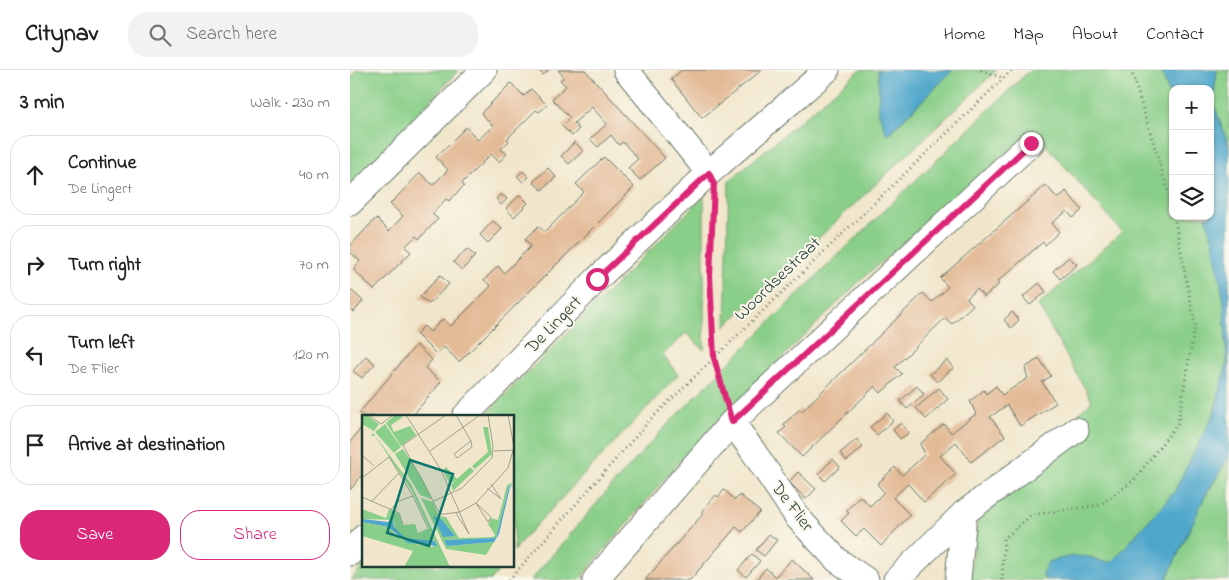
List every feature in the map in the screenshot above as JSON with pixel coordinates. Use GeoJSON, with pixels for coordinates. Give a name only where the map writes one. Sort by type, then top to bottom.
{"type":"FeatureCollection","features":[{"type":"Feature","properties":{"kind":"street"},"geometry":{"type":"LineString","coordinates":[[350,203],[484,70]]}},
{"type":"Feature","properties":{"kind":"street"},"geometry":{"type":"LineString","coordinates":[[626,70],[709,173]]}},
{"type":"Feature","properties":{"kind":"street","name":"De Lingert"},"geometry":{"type":"LineString","coordinates":[[466,415],[597,279],[709,173],[827,70]]}},
{"type":"Feature","properties":{"kind":"street"},"geometry":{"type":"LineString","coordinates":[[595,580],[732,422],[1031,143]]}},
{"type":"Feature","properties":{"kind":"street","name":"De Flier"},"geometry":{"type":"LineString","coordinates":[[732,422],[798,518],[837,560],[866,580]]}},
{"type":"Feature","properties":{"kind":"street"},"geometry":{"type":"LineString","coordinates":[[896,580],[964,513],[1076,430]]}},
{"type":"Feature","properties":{"kind":"street"},"geometry":{"type":"LineString","coordinates":[[958,580],[964,513]]}},
{"type":"Feature","properties":{"kind":"street"},"geometry":{"type":"LineString","coordinates":[[350,553],[362,538]]}},
{"type":"Feature","properties":{"kind":"path"},"geometry":{"type":"LineString","coordinates":[[981,70],[1003,78]]}},
{"type":"Feature","properties":{"kind":"path","name":"Woordsestraat"},"geometry":{"type":"LineString","coordinates":[[509,580],[651,419],[1012,70]]}},
{"type":"Feature","properties":{"kind":"path"},"geometry":{"type":"LineString","coordinates":[[1131,70],[1169,194]]}},
{"type":"Feature","properties":{"kind":"path"},"geometry":{"type":"LineString","coordinates":[[709,173],[714,184],[710,276],[714,358],[732,422]]}},
{"type":"Feature","properties":{"kind":"path"},"geometry":{"type":"LineString","coordinates":[[1002,580],[1004,539],[1031,515],[1100,505],[1133,480],[1178,424],[1195,325],[1175,220]]}},
{"type":"Feature","properties":{"kind":"green space"},"geometry":{"type":"Polygon","coordinates":[[[356,70],[459,70],[350,185],[350,81],[356,70]]]}},
{"type":"Feature","properties":{"kind":"green space"},"geometry":{"type":"Polygon","coordinates":[[[860,70],[878,70],[888,135],[953,70],[997,70],[725,326],[729,181],[860,70]]]}},
{"type":"Feature","properties":{"kind":"green space"},"geometry":{"type":"Polygon","coordinates":[[[1030,70],[1161,70],[1169,93],[1169,220],[1207,220],[1213,241],[1224,302],[1227,364],[1214,414],[1174,492],[1112,562],[1103,563],[1091,557],[1042,574],[1046,580],[970,580],[978,517],[1045,465],[1089,436],[1078,414],[1092,401],[1038,305],[1122,232],[1033,130],[863,278],[729,410],[683,457],[579,580],[531,580],[666,426],[794,298],[1030,70]]]}},
{"type":"Feature","properties":{"kind":"green space"},"geometry":{"type":"Polygon","coordinates":[[[1217,70],[1229,70],[1229,147],[1214,105],[1217,70]]]}},
{"type":"Feature","properties":{"kind":"green space"},"geometry":{"type":"Polygon","coordinates":[[[704,196],[704,350],[686,333],[663,355],[678,375],[515,550],[515,415],[485,415],[704,196]]]}},
{"type":"Feature","properties":{"kind":"green space"},"geometry":{"type":"Polygon","coordinates":[[[1229,457],[1229,580],[1166,580],[1205,496],[1229,457]]]}},
{"type":"Feature","properties":{"kind":"green space"},"geometry":{"type":"Polygon","coordinates":[[[362,567],[500,568],[491,580],[351,580],[362,567]]]}},
{"type":"Feature","properties":{"kind":"water"},"geometry":{"type":"Polygon","coordinates":[[[878,70],[953,70],[887,135],[879,113],[878,70]]]}},
{"type":"Feature","properties":{"kind":"water"},"geometry":{"type":"Polygon","coordinates":[[[1161,70],[1217,70],[1214,94],[1214,85],[1169,85],[1169,93],[1161,70]]]}},
{"type":"Feature","properties":{"kind":"water"},"geometry":{"type":"Polygon","coordinates":[[[1214,105],[1229,147],[1229,457],[1205,496],[1166,580],[1046,580],[1042,574],[1048,562],[1068,557],[1083,556],[1112,562],[1174,492],[1214,414],[1227,364],[1224,302],[1213,241],[1207,220],[1214,220],[1214,105]]]}},
{"type":"Feature","properties":{"kind":"building"},"geometry":{"type":"Polygon","coordinates":[[[538,70],[549,70],[543,75],[538,70]]]}},
{"type":"Feature","properties":{"kind":"building"},"geometry":{"type":"Polygon","coordinates":[[[558,70],[585,70],[665,158],[640,180],[628,168],[638,159],[623,142],[619,145],[611,135],[598,147],[590,139],[607,124],[592,107],[574,123],[579,129],[572,136],[562,126],[570,118],[552,99],[566,86],[560,80],[564,77],[558,70]]]}},
{"type":"Feature","properties":{"kind":"building"},"geometry":{"type":"Polygon","coordinates":[[[682,70],[762,70],[702,118],[671,79],[682,70]]]}},
{"type":"Feature","properties":{"kind":"building"},"geometry":{"type":"Polygon","coordinates":[[[511,83],[524,96],[531,89],[547,105],[539,112],[536,110],[507,139],[509,141],[501,149],[507,154],[499,162],[491,154],[462,183],[464,186],[449,201],[446,199],[432,214],[438,219],[419,239],[416,236],[405,247],[411,252],[374,290],[353,269],[360,261],[350,252],[350,246],[376,218],[389,231],[403,216],[390,204],[420,173],[433,185],[448,170],[436,157],[466,127],[478,140],[493,126],[481,113],[511,83]]]}},
{"type":"Feature","properties":{"kind":"building"},"geometry":{"type":"Polygon","coordinates":[[[575,142],[583,151],[569,164],[561,156],[575,142]]]}},
{"type":"Feature","properties":{"kind":"building"},"geometry":{"type":"Polygon","coordinates":[[[604,157],[634,187],[459,362],[444,347],[436,354],[416,334],[424,326],[430,332],[443,319],[451,326],[491,286],[484,280],[498,266],[504,273],[531,246],[525,239],[538,226],[545,232],[584,192],[576,184],[604,157]]]}},
{"type":"Feature","properties":{"kind":"building"},"geometry":{"type":"Polygon","coordinates":[[[548,168],[556,177],[542,190],[533,182],[548,168]]]}},
{"type":"Feature","properties":{"kind":"building"},"geometry":{"type":"Polygon","coordinates":[[[523,171],[529,177],[523,182],[517,176],[523,171]]]}},
{"type":"Feature","properties":{"kind":"building"},"geometry":{"type":"Polygon","coordinates":[[[1046,185],[1058,199],[1066,191],[1082,210],[1073,218],[1067,211],[1052,223],[1059,232],[1045,245],[1043,242],[997,282],[999,284],[984,297],[977,289],[967,298],[973,305],[952,324],[945,318],[895,367],[902,374],[881,393],[875,386],[802,457],[779,433],[786,427],[783,425],[800,409],[802,411],[923,293],[932,302],[940,295],[948,287],[940,278],[1046,185]]]}},
{"type":"Feature","properties":{"kind":"building"},"geometry":{"type":"Polygon","coordinates":[[[501,194],[507,199],[501,205],[496,199],[501,194]]]}},
{"type":"Feature","properties":{"kind":"building"},"geometry":{"type":"Polygon","coordinates":[[[520,195],[528,203],[514,217],[506,208],[520,195]]]}},
{"type":"Feature","properties":{"kind":"building"},"geometry":{"type":"Polygon","coordinates":[[[493,221],[502,229],[488,243],[480,235],[493,221]]]}},
{"type":"Feature","properties":{"kind":"building"},"geometry":{"type":"Polygon","coordinates":[[[467,249],[475,256],[462,270],[453,262],[467,249]]]}},
{"type":"Feature","properties":{"kind":"building"},"geometry":{"type":"Polygon","coordinates":[[[1069,257],[1077,265],[1060,279],[1053,271],[1069,257]]]}},
{"type":"Feature","properties":{"kind":"building"},"geometry":{"type":"Polygon","coordinates":[[[440,275],[449,284],[429,304],[420,297],[440,275]]]}},
{"type":"Feature","properties":{"kind":"building"},"geometry":{"type":"Polygon","coordinates":[[[1039,283],[1046,292],[1030,305],[1023,297],[1039,283]]]}},
{"type":"Feature","properties":{"kind":"building"},"geometry":{"type":"Polygon","coordinates":[[[350,289],[363,301],[354,312],[350,309],[350,289]]]}},
{"type":"Feature","properties":{"kind":"building"},"geometry":{"type":"Polygon","coordinates":[[[1012,312],[1019,320],[1011,328],[1004,320],[1012,312]]]}},
{"type":"Feature","properties":{"kind":"building"},"geometry":{"type":"Polygon","coordinates":[[[416,345],[432,360],[425,368],[441,382],[413,415],[362,415],[359,413],[416,345]]]}},
{"type":"Feature","properties":{"kind":"building"},"geometry":{"type":"Polygon","coordinates":[[[366,356],[375,364],[362,378],[353,371],[366,356]]]}},
{"type":"Feature","properties":{"kind":"building"},"geometry":{"type":"Polygon","coordinates":[[[1039,358],[1051,376],[1042,382],[1056,403],[1020,426],[1007,405],[990,417],[1005,436],[971,462],[956,442],[940,456],[956,474],[924,502],[908,484],[900,491],[893,498],[910,515],[881,546],[864,529],[856,536],[841,521],[849,513],[846,511],[860,496],[870,506],[884,492],[877,484],[895,467],[902,475],[917,462],[925,454],[920,444],[944,424],[951,433],[976,414],[970,401],[984,390],[986,394],[996,386],[1002,395],[1028,378],[1025,368],[1039,358]]]}},
{"type":"Feature","properties":{"kind":"building"},"geometry":{"type":"Polygon","coordinates":[[[947,360],[953,368],[937,382],[930,374],[947,360]]]}},
{"type":"Feature","properties":{"kind":"building"},"geometry":{"type":"Polygon","coordinates":[[[917,386],[924,394],[907,409],[900,401],[917,386]]]}},
{"type":"Feature","properties":{"kind":"building"},"geometry":{"type":"Polygon","coordinates":[[[939,388],[948,399],[926,419],[916,408],[939,388]]]}},
{"type":"Feature","properties":{"kind":"building"},"geometry":{"type":"Polygon","coordinates":[[[887,413],[893,421],[877,435],[870,427],[887,413]]]}},
{"type":"Feature","properties":{"kind":"building"},"geometry":{"type":"Polygon","coordinates":[[[901,423],[909,433],[900,439],[893,430],[901,423]]]}},
{"type":"Feature","properties":{"kind":"building"},"geometry":{"type":"Polygon","coordinates":[[[362,427],[362,475],[350,490],[350,442],[362,427]]]}},
{"type":"Feature","properties":{"kind":"building"},"geometry":{"type":"Polygon","coordinates":[[[857,439],[863,447],[847,461],[840,453],[857,439]]]}},
{"type":"Feature","properties":{"kind":"building"},"geometry":{"type":"Polygon","coordinates":[[[833,459],[840,467],[825,481],[818,474],[833,459]]]}},
{"type":"Feature","properties":{"kind":"building"},"geometry":{"type":"Polygon","coordinates":[[[798,472],[816,489],[806,499],[789,482],[798,472]]]}},
{"type":"Feature","properties":{"kind":"building"},"geometry":{"type":"Polygon","coordinates":[[[724,490],[735,500],[740,495],[760,512],[742,532],[736,527],[690,580],[645,580],[703,514],[701,512],[716,495],[718,497],[724,490]]]}},
{"type":"Feature","properties":{"kind":"building"},"geometry":{"type":"Polygon","coordinates":[[[769,534],[777,540],[764,556],[756,550],[769,534]]]}},
{"type":"Feature","properties":{"kind":"building"},"geometry":{"type":"Polygon","coordinates":[[[752,554],[760,561],[746,577],[738,570],[752,554]]]}},
{"type":"Feature","properties":{"kind":"building"},"geometry":{"type":"Polygon","coordinates":[[[792,559],[814,580],[756,580],[766,568],[775,577],[792,559]]]}},
{"type":"Feature","properties":{"kind":"route"},"geometry":{"type":"LineString","coordinates":[[597,279],[709,173],[714,184],[710,276],[714,358],[732,422],[1031,143]]}}]}
